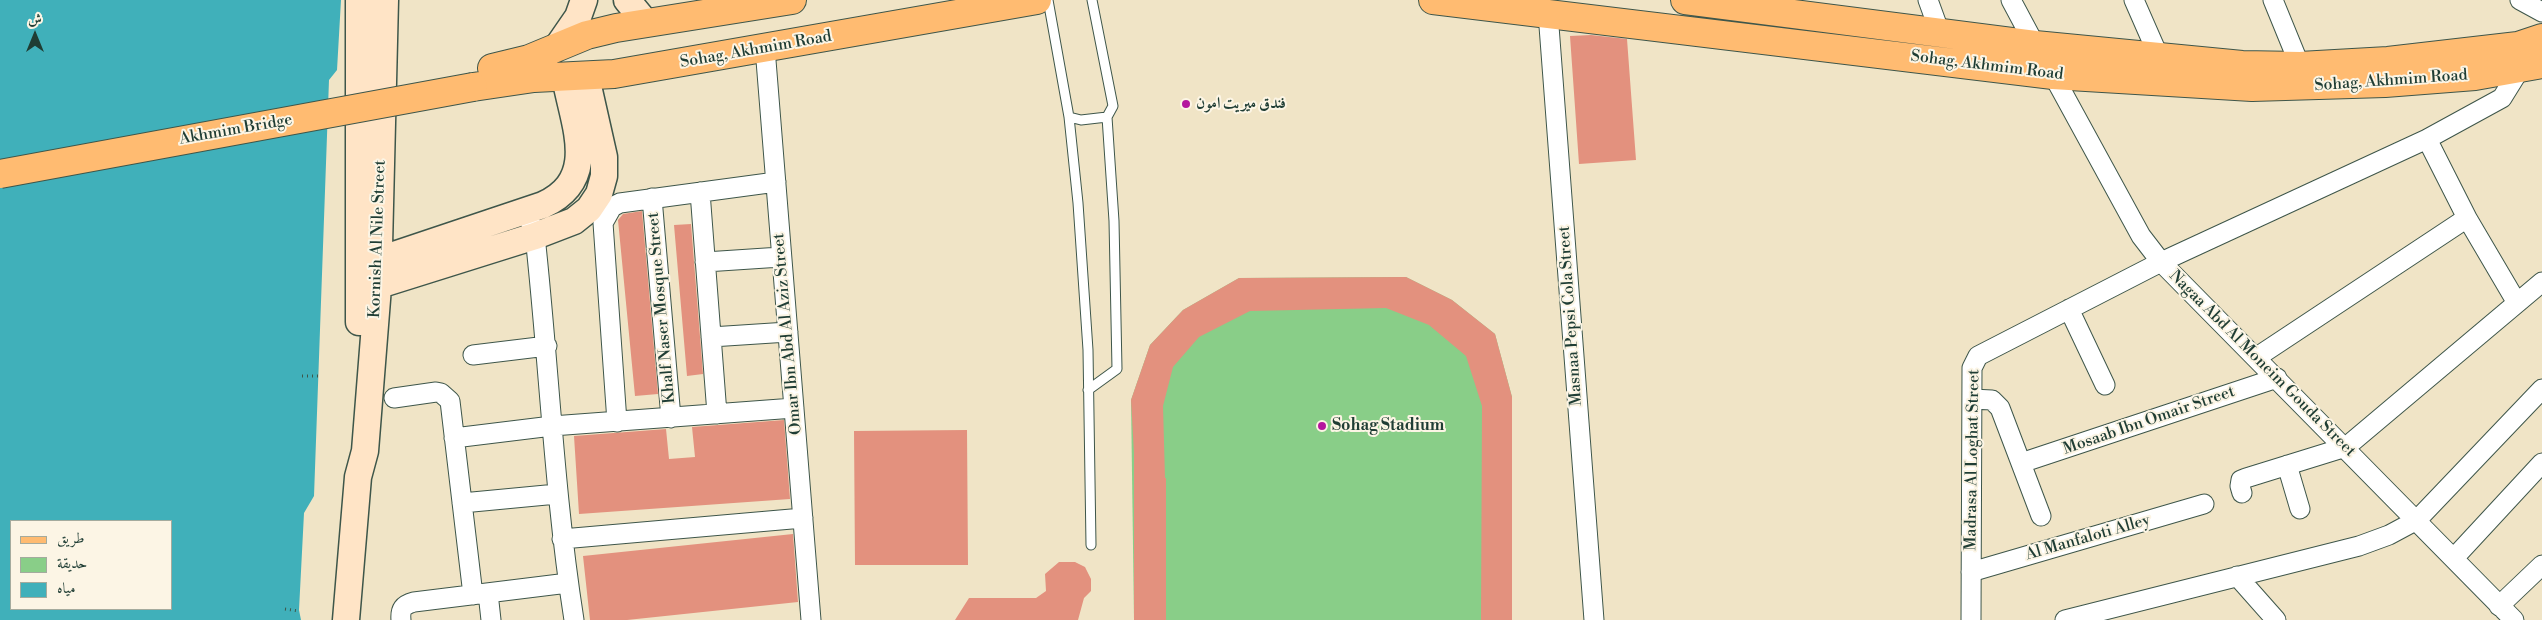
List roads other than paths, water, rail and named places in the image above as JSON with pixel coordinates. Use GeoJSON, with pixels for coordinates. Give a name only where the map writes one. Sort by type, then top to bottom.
{"type":"FeatureCollection","features":[{"type":"Feature","properties":{"kind":"main road","name":"Kornish Al Nile Street"},"geometry":{"type":"LineString","coordinates":[[359,0],[369,276]]}},
{"type":"Feature","properties":{"kind":"main road","name":"Kornish Al Nile Street"},"geometry":{"type":"LineString","coordinates":[[346,620],[358,477],[356,451],[369,276],[385,0]]}},
{"type":"Feature","properties":{"kind":"main road"},"geometry":{"type":"LineString","coordinates":[[558,46],[578,16],[584,0]]}},
{"type":"Feature","properties":{"kind":"main road"},"geometry":{"type":"LineString","coordinates":[[628,0],[646,23]]}},
{"type":"Feature","properties":{"kind":"main road"},"geometry":{"type":"LineString","coordinates":[[472,80],[594,34],[646,23],[792,0]]}},
{"type":"Feature","properties":{"kind":"main road","name":"Sohag, Akhmim Road"},"geometry":{"type":"LineString","coordinates":[[472,80],[511,81],[642,70],[1037,0]]}},
{"type":"Feature","properties":{"kind":"main road","name":"Sohag, Akhmim Road"},"geometry":{"type":"LineString","coordinates":[[1433,0],[2053,75],[2252,87],[2316,86],[2475,76],[2531,67]]}},
{"type":"Feature","properties":{"kind":"main road","name":"Sohag, Akhmim Road"},"geometry":{"type":"LineString","coordinates":[[1685,0],[1773,6],[1940,33],[2035,45],[2242,65],[2300,66],[2460,54],[2518,46],[2542,38]]}},
{"type":"Feature","properties":{"kind":"main road"},"geometry":{"type":"LineString","coordinates":[[369,276],[557,198],[569,188],[577,175],[579,152],[576,77]]}},
{"type":"Feature","properties":{"kind":"main road"},"geometry":{"type":"LineString","coordinates":[[369,276],[535,236],[574,221],[588,209],[599,194],[604,176],[604,157],[576,77]]}},
{"type":"Feature","properties":{"kind":"main road","name":"Akhmim Bridge"},"geometry":{"type":"LineString","coordinates":[[0,159],[472,80]]}},
{"type":"Feature","properties":{"kind":"main road","name":"Akhmim Bridge"},"geometry":{"type":"LineString","coordinates":[[0,174],[472,80]]}},
{"type":"Feature","properties":{"kind":"street"},"geometry":{"type":"LineString","coordinates":[[1928,0],[1940,33]]}},
{"type":"Feature","properties":{"kind":"street"},"geometry":{"type":"LineString","coordinates":[[2011,0],[2035,45]]}},
{"type":"Feature","properties":{"kind":"street"},"geometry":{"type":"LineString","coordinates":[[2134,0],[2159,57]]}},
{"type":"Feature","properties":{"kind":"street"},"geometry":{"type":"LineString","coordinates":[[2273,0],[2300,66]]}},
{"type":"Feature","properties":{"kind":"street"},"geometry":{"type":"LineString","coordinates":[[2520,0],[2542,12]]}},
{"type":"Feature","properties":{"kind":"street","name":"Masnaa Pepsi Cola Street"},"geometry":{"type":"LineString","coordinates":[[1548,13],[1594,620]]}},
{"type":"Feature","properties":{"kind":"street","name":"Omar Ibn Abd Al Aziz Street"},"geometry":{"type":"LineString","coordinates":[[765,48],[811,620]]}},
{"type":"Feature","properties":{"kind":"street","name":"Madrasa Al Loghat Street"},"geometry":{"type":"LineString","coordinates":[[1971,620],[1972,368],[1978,356],[2161,262],[2427,139],[2502,98],[2531,67]]}},
{"type":"Feature","properties":{"kind":"street","name":"Nagaa Abd Al Moneim Gouda Street"},"geometry":{"type":"LineString","coordinates":[[2053,75],[2140,236],[2161,262],[2418,520],[2514,620]]}},
{"type":"Feature","properties":{"kind":"street"},"geometry":{"type":"LineString","coordinates":[[2427,139],[2467,218],[2517,303]]}},
{"type":"Feature","properties":{"kind":"street"},"geometry":{"type":"LineString","coordinates":[[617,422],[603,223],[612,207],[620,203],[652,198],[776,182]]}},
{"type":"Feature","properties":{"kind":"street"},"geometry":{"type":"LineString","coordinates":[[700,192],[717,414]]}},
{"type":"Feature","properties":{"kind":"street","name":"Khalf Naser Mosque Street"},"geometry":{"type":"LineString","coordinates":[[652,198],[671,418]]}},
{"type":"Feature","properties":{"kind":"street"},"geometry":{"type":"LineString","coordinates":[[526,210],[535,236],[547,346],[557,494],[574,620]]}},
{"type":"Feature","properties":{"kind":"street"},"geometry":{"type":"LineString","coordinates":[[2257,357],[2467,218]]}},
{"type":"Feature","properties":{"kind":"street"},"geometry":{"type":"LineString","coordinates":[[705,262],[781,257]]}},
{"type":"Feature","properties":{"kind":"street"},"geometry":{"type":"LineString","coordinates":[[2242,493],[2241,480],[2346,447],[2542,282]]}},
{"type":"Feature","properties":{"kind":"street"},"geometry":{"type":"LineString","coordinates":[[2069,309],[2106,385]]}},
{"type":"Feature","properties":{"kind":"street"},"geometry":{"type":"LineString","coordinates":[[711,337],[788,332]]}},
{"type":"Feature","properties":{"kind":"street"},"geometry":{"type":"LineString","coordinates":[[473,355],[547,346]]}},
{"type":"Feature","properties":{"kind":"street","name":"Mosaab Ibn Omair Street"},"geometry":{"type":"LineString","coordinates":[[2021,464],[2277,378]]}},
{"type":"Feature","properties":{"kind":"street"},"geometry":{"type":"LineString","coordinates":[[2065,620],[2360,546],[2389,535],[2418,520],[2542,389]]}},
{"type":"Feature","properties":{"kind":"street"},"geometry":{"type":"LineString","coordinates":[[394,398],[436,392],[447,396],[450,401],[462,502],[480,594],[492,620]]}},
{"type":"Feature","properties":{"kind":"street"},"geometry":{"type":"LineString","coordinates":[[1972,399],[1992,400],[1997,403],[2041,516]]}},
{"type":"Feature","properties":{"kind":"street"},"geometry":{"type":"LineString","coordinates":[[454,438],[552,426],[794,408]]}},
{"type":"Feature","properties":{"kind":"street"},"geometry":{"type":"LineString","coordinates":[[2454,558],[2542,463]]}},
{"type":"Feature","properties":{"kind":"street"},"geometry":{"type":"LineString","coordinates":[[2287,465],[2300,509]]}},
{"type":"Feature","properties":{"kind":"street"},"geometry":{"type":"LineString","coordinates":[[462,502],[557,494]]}},
{"type":"Feature","properties":{"kind":"street","name":"Al Manfaloti Alley"},"geometry":{"type":"LineString","coordinates":[[1971,572],[2204,504]]}},
{"type":"Feature","properties":{"kind":"street"},"geometry":{"type":"LineString","coordinates":[[562,539],[803,518]]}},
{"type":"Feature","properties":{"kind":"street"},"geometry":{"type":"LineString","coordinates":[[2499,606],[2542,565]]}},
{"type":"Feature","properties":{"kind":"street"},"geometry":{"type":"LineString","coordinates":[[2237,576],[2276,620]]}},
{"type":"Feature","properties":{"kind":"street"},"geometry":{"type":"LineString","coordinates":[[400,620],[400,611],[406,604],[568,583]]}},
{"type":"Feature","properties":{"kind":"lane"},"geometry":{"type":"LineString","coordinates":[[1048,0],[1069,116],[1079,213],[1088,390],[1091,546]]}},
{"type":"Feature","properties":{"kind":"lane"},"geometry":{"type":"LineString","coordinates":[[1088,390],[1117,369],[1114,221],[1106,117],[1113,106],[1092,0]]}},
{"type":"Feature","properties":{"kind":"lane"},"geometry":{"type":"LineString","coordinates":[[1069,116],[1081,120],[1106,117]]}},
{"type":"Feature","properties":{"kind":"water"},"geometry":{"type":"Polygon","coordinates":[[[0,0],[341,0],[337,70],[329,80],[314,496],[304,513],[299,610],[301,620],[0,620],[0,0]]]}},
{"type":"Feature","properties":{"kind":"place","name":"فندق ميريت امون"},"geometry":{"type":"Point","coordinates":[1186,104]}},
{"type":"Feature","properties":{"kind":"place","name":"Sohag Stadium"},"geometry":{"type":"Point","coordinates":[1322,426]}}]}
